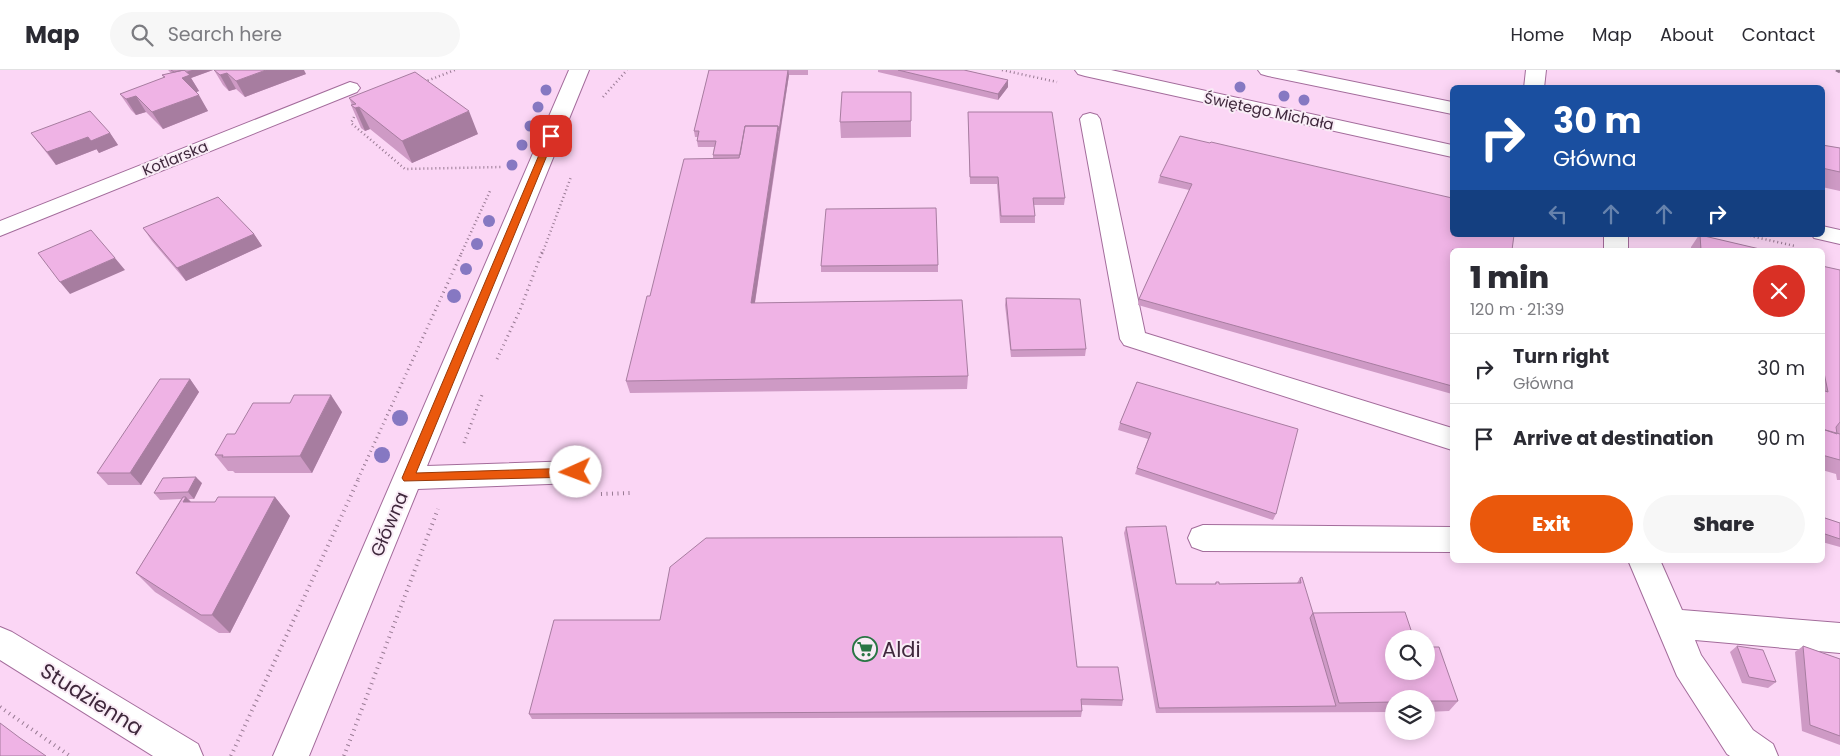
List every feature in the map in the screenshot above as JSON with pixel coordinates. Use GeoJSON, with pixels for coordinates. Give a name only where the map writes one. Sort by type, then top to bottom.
{"type":"FeatureCollection","features":[{"type":"Feature","properties":{"kind":"street","name":"Główna"},"geometry":{"type":"LineString","coordinates":[[291,756],[579,70]]}},
{"type":"Feature","properties":{"kind":"street","name":"Świętego Michała"},"geometry":{"type":"LineString","coordinates":[[1085,70],[1450,151]]}},
{"type":"Feature","properties":{"kind":"street"},"geometry":{"type":"LineString","coordinates":[[1268,70],[1326,76],[1450,107]]}},
{"type":"Feature","properties":{"kind":"street"},"geometry":{"type":"LineString","coordinates":[[1534,85],[1536,70]]}},
{"type":"Feature","properties":{"kind":"street","name":"Kotlarska"},"geometry":{"type":"LineString","coordinates":[[0,229],[350,88]]}},
{"type":"Feature","properties":{"kind":"street"},"geometry":{"type":"LineString","coordinates":[[1090,119],[1133,339],[1450,438]]}},
{"type":"Feature","properties":{"kind":"street"},"geometry":{"type":"LineString","coordinates":[[1825,234],[1840,237]]}},
{"type":"Feature","properties":{"kind":"street"},"geometry":{"type":"LineString","coordinates":[[408,478],[576,472]]}},
{"type":"Feature","properties":{"kind":"street"},"geometry":{"type":"LineString","coordinates":[[1203,538],[1450,540]]}},
{"type":"Feature","properties":{"kind":"street"},"geometry":{"type":"LineString","coordinates":[[1645,563],[1688,665],[1740,742],[1760,756]]}},
{"type":"Feature","properties":{"kind":"street"},"geometry":{"type":"LineString","coordinates":[[1671,624],[1840,638]]}},
{"type":"Feature","properties":{"kind":"street","name":"Studzienna"},"geometry":{"type":"LineString","coordinates":[[0,642],[185,756]]}},
{"type":"Feature","properties":{"kind":"path"},"geometry":{"type":"LineString","coordinates":[[602,98],[627,70]]}},
{"type":"Feature","properties":{"kind":"path"},"geometry":{"type":"LineString","coordinates":[[355,115],[352,123],[405,169],[502,167],[499,173]]}},
{"type":"Feature","properties":{"kind":"path"},"geometry":{"type":"LineString","coordinates":[[496,361],[520,310],[573,172]]}},
{"type":"Feature","properties":{"kind":"path"},"geometry":{"type":"LineString","coordinates":[[231,756],[493,186]]}},
{"type":"Feature","properties":{"kind":"path"},"geometry":{"type":"LineString","coordinates":[[1755,237],[1798,246]]}},
{"type":"Feature","properties":{"kind":"path"},"geometry":{"type":"LineString","coordinates":[[344,756],[485,387]]}},
{"type":"Feature","properties":{"kind":"path"},"geometry":{"type":"LineString","coordinates":[[0,707],[70,756]]}},
{"type":"Feature","properties":{"kind":"building"},"geometry":{"type":"Polygon","coordinates":[[[184,70],[190,75],[182,78],[199,95],[152,112],[136,96],[126,99],[120,94],[165,77],[162,75],[184,70]]]}},
{"type":"Feature","properties":{"kind":"building"},"geometry":{"type":"Polygon","coordinates":[[[214,70],[266,70],[236,81],[227,73],[220,75],[214,70]]]}},
{"type":"Feature","properties":{"kind":"building"},"geometry":{"type":"Polygon","coordinates":[[[709,70],[788,70],[779,131],[778,126],[745,126],[740,155],[713,155],[716,141],[697,141],[699,131],[694,131],[709,70]]]}},
{"type":"Feature","properties":{"kind":"building"},"geometry":{"type":"Polygon","coordinates":[[[898,70],[964,70],[1008,80],[998,94],[898,70]]]}},
{"type":"Feature","properties":{"kind":"building"},"geometry":{"type":"Polygon","coordinates":[[[415,72],[469,111],[402,141],[359,107],[355,108],[351,105],[356,104],[349,98],[415,72]]]}},
{"type":"Feature","properties":{"kind":"building"},"geometry":{"type":"Polygon","coordinates":[[[842,92],[911,92],[911,121],[840,122],[842,92]]]}},
{"type":"Feature","properties":{"kind":"building"},"geometry":{"type":"Polygon","coordinates":[[[90,111],[110,133],[91,141],[88,137],[47,152],[31,133],[90,111]]]}},
{"type":"Feature","properties":{"kind":"building"},"geometry":{"type":"Polygon","coordinates":[[[968,112],[1052,112],[1065,198],[1033,198],[1035,216],[1001,216],[998,177],[970,177],[968,112]]]}},
{"type":"Feature","properties":{"kind":"building"},"geometry":{"type":"Polygon","coordinates":[[[745,126],[778,126],[751,303],[962,300],[968,376],[626,381],[647,296],[650,296],[684,159],[739,158],[745,126]]]}},
{"type":"Feature","properties":{"kind":"building"},"geometry":{"type":"Polygon","coordinates":[[[1180,136],[1211,142],[1450,198],[1450,237],[1514,237],[1512,248],[1450,248],[1450,385],[1139,299],[1192,184],[1160,176],[1180,136]]]}},
{"type":"Feature","properties":{"kind":"building"},"geometry":{"type":"Polygon","coordinates":[[[1825,146],[1840,148],[1840,172],[1825,169],[1825,146]]]}},
{"type":"Feature","properties":{"kind":"building"},"geometry":{"type":"Polygon","coordinates":[[[218,197],[254,234],[177,268],[143,228],[218,197]]]}},
{"type":"Feature","properties":{"kind":"building"},"geometry":{"type":"Polygon","coordinates":[[[936,208],[938,265],[821,266],[826,209],[936,208]]]}},
{"type":"Feature","properties":{"kind":"building"},"geometry":{"type":"Polygon","coordinates":[[[91,230],[115,258],[60,282],[38,253],[91,230]]]}},
{"type":"Feature","properties":{"kind":"building"},"geometry":{"type":"Polygon","coordinates":[[[1700,237],[1709,237],[1755,248],[1701,248],[1700,237]]]}},
{"type":"Feature","properties":{"kind":"building"},"geometry":{"type":"Polygon","coordinates":[[[1825,267],[1840,270],[1840,422],[1836,427],[1837,434],[1825,430],[1825,391],[1828,392],[1825,378],[1825,267]]]}},
{"type":"Feature","properties":{"kind":"building"},"geometry":{"type":"Polygon","coordinates":[[[1006,298],[1080,299],[1086,349],[1011,350],[1006,298]]]}},
{"type":"Feature","properties":{"kind":"building"},"geometry":{"type":"Polygon","coordinates":[[[160,379],[190,379],[130,473],[97,473],[160,379]]]}},
{"type":"Feature","properties":{"kind":"building"},"geometry":{"type":"Polygon","coordinates":[[[1137,382],[1298,429],[1276,514],[1137,468],[1151,433],[1120,423],[1137,382]]]}},
{"type":"Feature","properties":{"kind":"building"},"geometry":{"type":"Polygon","coordinates":[[[294,395],[331,395],[300,456],[222,457],[223,455],[215,455],[227,434],[235,434],[253,403],[290,403],[294,395]]]}},
{"type":"Feature","properties":{"kind":"building"},"geometry":{"type":"Polygon","coordinates":[[[1825,430],[1840,434],[1840,460],[1825,456],[1825,430]]]}},
{"type":"Feature","properties":{"kind":"building"},"geometry":{"type":"Polygon","coordinates":[[[196,477],[188,492],[154,493],[163,478],[196,477]]]}},
{"type":"Feature","properties":{"kind":"building"},"geometry":{"type":"Polygon","coordinates":[[[183,497],[186,497],[183,502],[215,502],[218,497],[275,497],[212,615],[201,615],[136,573],[183,497]]]}},
{"type":"Feature","properties":{"kind":"building"},"geometry":{"type":"Polygon","coordinates":[[[1825,518],[1840,523],[1840,539],[1825,534],[1825,518]]]}},
{"type":"Feature","properties":{"kind":"building"},"geometry":{"type":"Polygon","coordinates":[[[1166,526],[1176,584],[1216,584],[1216,582],[1219,582],[1219,584],[1301,583],[1300,578],[1302,577],[1313,613],[1310,618],[1336,706],[1159,708],[1126,527],[1166,526]]]}},
{"type":"Feature","properties":{"kind":"building","name":"Aldi"},"geometry":{"type":"Polygon","coordinates":[[[1062,537],[1077,667],[1118,667],[1123,700],[1081,699],[1082,711],[529,714],[554,620],[660,620],[670,567],[706,538],[1062,537]]]}},
{"type":"Feature","properties":{"kind":"building"},"geometry":{"type":"Polygon","coordinates":[[[1405,612],[1411,630],[1385,630],[1385,680],[1435,680],[1435,647],[1439,647],[1458,701],[1435,701],[1435,690],[1385,690],[1385,702],[1339,703],[1313,613],[1405,612]]]}},
{"type":"Feature","properties":{"kind":"building"},"geometry":{"type":"Polygon","coordinates":[[[1737,646],[1763,650],[1776,682],[1749,677],[1737,646]]]}},
{"type":"Feature","properties":{"kind":"building"},"geometry":{"type":"Polygon","coordinates":[[[1803,646],[1840,659],[1840,736],[1810,725],[1803,646]]]}},
{"type":"Feature","properties":{"kind":"building"},"geometry":{"type":"Polygon","coordinates":[[[0,723],[20,738],[46,756],[0,756],[0,723]]]}},
{"type":"Feature","properties":{"kind":"railway"},"geometry":{"type":"LineString","coordinates":[[1836,70],[1840,72]]}},
{"type":"Feature","properties":{"kind":"place","name":"Aldi"},"geometry":{"type":"Point","coordinates":[865,649]}},
{"type":"Feature","properties":{"kind":"route"},"geometry":{"type":"LineString","coordinates":[[551,136],[408,478],[576,472]]}}]}
